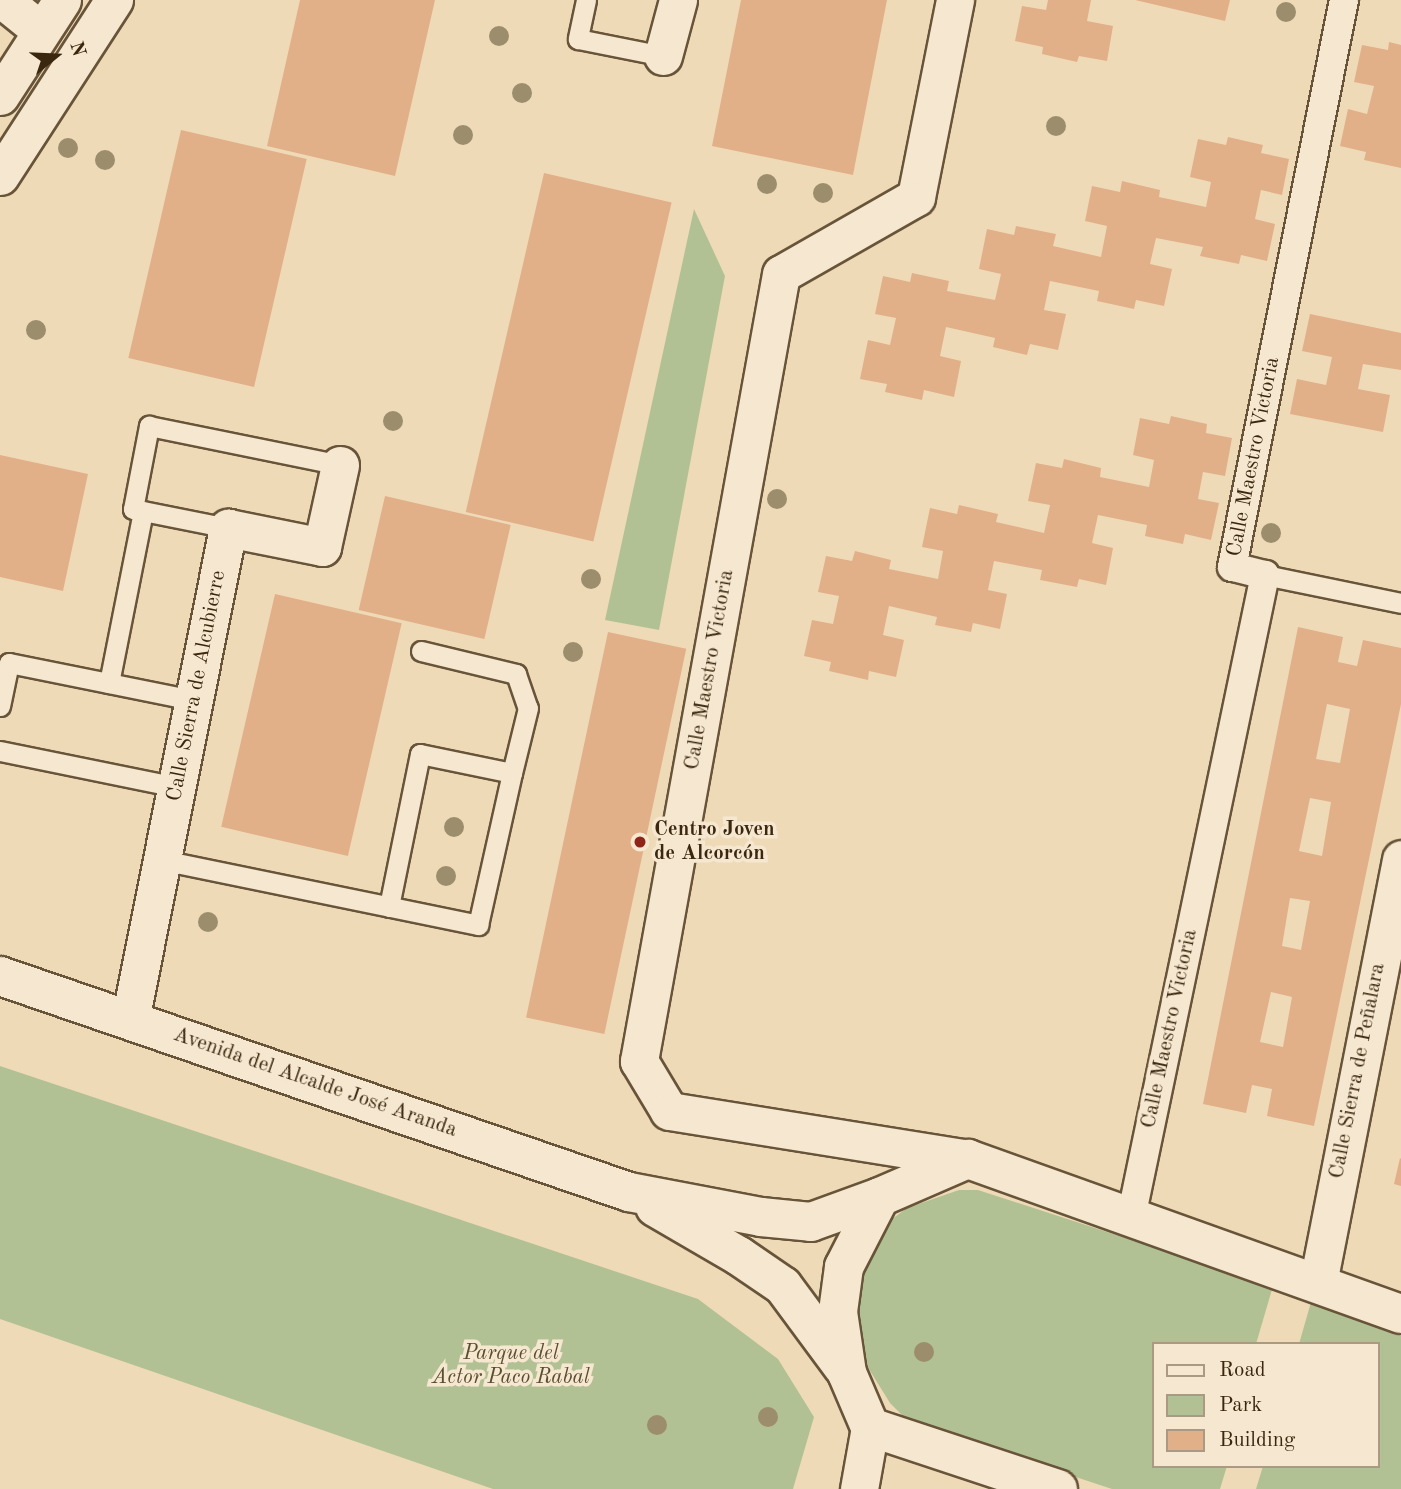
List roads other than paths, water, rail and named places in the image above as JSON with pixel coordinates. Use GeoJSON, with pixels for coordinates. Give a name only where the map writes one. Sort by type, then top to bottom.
{"type":"FeatureCollection","features":[{"type":"Feature","properties":{"kind":"street"},"geometry":{"type":"LineString","coordinates":[[3,0],[40,30]]}},
{"type":"Feature","properties":{"kind":"street"},"geometry":{"type":"LineString","coordinates":[[0,96],[40,30],[62,0]]}},
{"type":"Feature","properties":{"kind":"street"},"geometry":{"type":"LineString","coordinates":[[0,176],[114,0]]}},
{"type":"Feature","properties":{"kind":"street"},"geometry":{"type":"LineString","coordinates":[[663,55],[678,0]]}},
{"type":"Feature","properties":{"kind":"street","name":"Calle Maestro Victoria"},"geometry":{"type":"LineString","coordinates":[[955,0],[916,197],[781,274],[639,1061],[668,1111],[968,1159]]}},
{"type":"Feature","properties":{"kind":"street","name":"Calle Maestro Victoria"},"geometry":{"type":"LineString","coordinates":[[1131,1218],[1265,575],[1232,567],[1344,0]]}},
{"type":"Feature","properties":{"kind":"street"},"geometry":{"type":"LineString","coordinates":[[228,528],[322,547],[340,465]]}},
{"type":"Feature","properties":{"kind":"street","name":"Calle Sierra de Alcubierre"},"geometry":{"type":"LineString","coordinates":[[130,1020],[228,528]]}},
{"type":"Feature","properties":{"kind":"street","name":"Calle Sierra de Peñalara"},"geometry":{"type":"LineString","coordinates":[[1318,1283],[1401,859]]}},
{"type":"Feature","properties":{"kind":"street","name":"Avenida del Alcalde José Aranda"},"geometry":{"type":"LineString","coordinates":[[0,976],[629,1192],[761,1217],[811,1222],[880,1197],[968,1159]]}},
{"type":"Feature","properties":{"kind":"street"},"geometry":{"type":"LineString","coordinates":[[968,1159],[1401,1314]]}},
{"type":"Feature","properties":{"kind":"street","name":"Avenida del Alcalde José Aranda"},"geometry":{"type":"LineString","coordinates":[[629,1192],[739,1256],[783,1286],[847,1373]]}},
{"type":"Feature","properties":{"kind":"street"},"geometry":{"type":"LineString","coordinates":[[859,1489],[870,1427],[847,1373],[838,1312],[844,1267],[880,1197]]}},
{"type":"Feature","properties":{"kind":"street"},"geometry":{"type":"LineString","coordinates":[[870,1427],[1058,1489]]}},
{"type":"Feature","properties":{"kind":"lane"},"geometry":{"type":"LineString","coordinates":[[586,0],[578,39],[663,55]]}},
{"type":"Feature","properties":{"kind":"lane"},"geometry":{"type":"LineString","coordinates":[[228,528],[133,509],[149,426],[340,465]]}},
{"type":"Feature","properties":{"kind":"lane"},"geometry":{"type":"LineString","coordinates":[[109,683],[143,511]]}},
{"type":"Feature","properties":{"kind":"lane"},"geometry":{"type":"LineString","coordinates":[[1265,575],[1401,603]]}},
{"type":"Feature","properties":{"kind":"lane"},"geometry":{"type":"LineString","coordinates":[[162,860],[478,925],[528,708],[516,674],[421,652]]}},
{"type":"Feature","properties":{"kind":"lane"},"geometry":{"type":"LineString","coordinates":[[0,706],[9,663],[193,700]]}},
{"type":"Feature","properties":{"kind":"lane"},"geometry":{"type":"LineString","coordinates":[[0,751],[177,787]]}},
{"type":"Feature","properties":{"kind":"lane"},"geometry":{"type":"LineString","coordinates":[[389,907],[420,754],[512,773]]}},
{"type":"Feature","properties":{"kind":"place","name":"Centro Joven de Alcorcón"},"geometry":{"type":"Point","coordinates":[640,842]}},
{"type":"Feature","properties":{"kind":"park label","name":"Parque del Actor Paco Rabal"},"geometry":{"type":"Point","coordinates":[511,1366]}}]}
